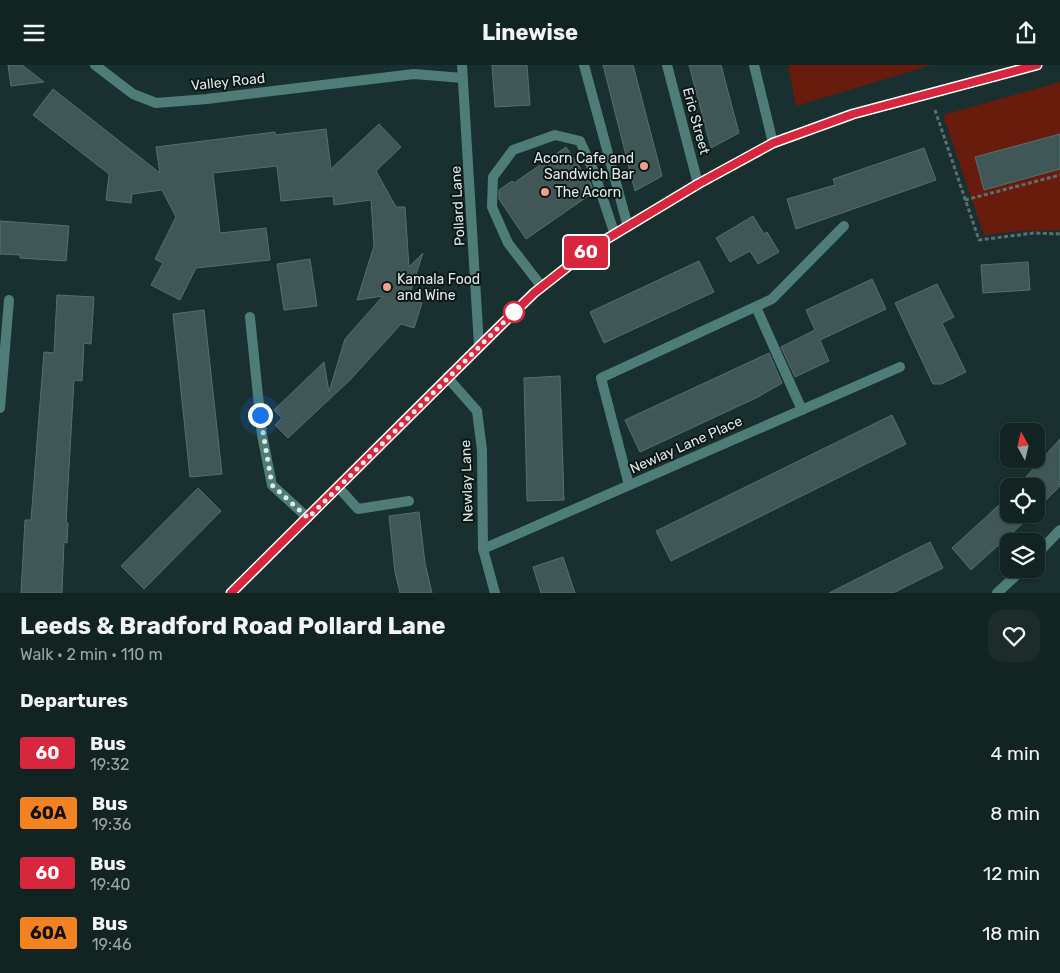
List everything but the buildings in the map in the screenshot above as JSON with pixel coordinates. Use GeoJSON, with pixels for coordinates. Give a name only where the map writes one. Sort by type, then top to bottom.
{"type":"FeatureCollection","features":[{"type":"Feature","properties":{"kind":"main road"},"geometry":{"type":"LineString","coordinates":[[231,593],[479,346],[542,287],[590,249],[698,184],[773,143],[853,114],[1037,65]]}},
{"type":"Feature","properties":{"kind":"street","name":"Valley Road"},"geometry":{"type":"LineString","coordinates":[[96,65],[133,94],[156,103],[207,99],[414,75],[463,78]]}},
{"type":"Feature","properties":{"kind":"street","name":"Pollard Lane"},"geometry":{"type":"LineString","coordinates":[[462,65],[479,346]]}},
{"type":"Feature","properties":{"kind":"street"},"geometry":{"type":"LineString","coordinates":[[584,65],[628,227]]}},
{"type":"Feature","properties":{"kind":"street","name":"Eric Street"},"geometry":{"type":"LineString","coordinates":[[667,65],[698,184]]}},
{"type":"Feature","properties":{"kind":"street"},"geometry":{"type":"LineString","coordinates":[[754,65],[773,143]]}},
{"type":"Feature","properties":{"kind":"street"},"geometry":{"type":"LineString","coordinates":[[542,287],[508,243],[492,207],[492,177],[513,150],[554,135],[580,141],[594,173],[615,235]]}},
{"type":"Feature","properties":{"kind":"street"},"geometry":{"type":"LineString","coordinates":[[629,485],[601,378],[772,299],[844,226]]}},
{"type":"Feature","properties":{"kind":"street"},"geometry":{"type":"LineString","coordinates":[[0,408],[10,300]]}},
{"type":"Feature","properties":{"kind":"street"},"geometry":{"type":"LineString","coordinates":[[756,307],[802,409]]}},
{"type":"Feature","properties":{"kind":"street"},"geometry":{"type":"LineString","coordinates":[[250,317],[262,435],[272,485],[308,518]]}},
{"type":"Feature","properties":{"kind":"street","name":"Newlay Lane Place"},"geometry":{"type":"LineString","coordinates":[[483,549],[900,367]]}},
{"type":"Feature","properties":{"kind":"street","name":"Newlay Lane"},"geometry":{"type":"LineString","coordinates":[[448,377],[476,411],[482,450],[483,549],[495,593]]}},
{"type":"Feature","properties":{"kind":"street"},"geometry":{"type":"LineString","coordinates":[[338,487],[358,509],[410,501]]}},
{"type":"Feature","properties":{"kind":"street"},"geometry":{"type":"LineString","coordinates":[[1045,546],[1060,530]]}},
{"type":"Feature","properties":{"kind":"street"},"geometry":{"type":"LineString","coordinates":[[997,593],[1013,578]]}},
{"type":"Feature","properties":{"kind":"path"},"geometry":{"type":"LineString","coordinates":[[930,95],[979,240],[1034,233],[1060,233]]}},
{"type":"Feature","properties":{"kind":"path"},"geometry":{"type":"LineString","coordinates":[[965,200],[1060,175]]}},
{"type":"Feature","properties":{"kind":"shaded area"},"geometry":{"type":"Polygon","coordinates":[[[788,65],[932,65],[796,106],[788,65]]]}},
{"type":"Feature","properties":{"kind":"shaded area"},"geometry":{"type":"Polygon","coordinates":[[[1060,82],[1060,134],[975,157],[984,190],[1060,169],[1060,230],[1018,231],[984,235],[943,115],[1060,82]]]}},
{"type":"Feature","properties":{"kind":"bus line","name":"60"},"geometry":{"type":"LineString","coordinates":[[231,593],[534,293],[590,249],[698,184],[773,143],[853,114],[979,82],[1037,65]]}},
{"type":"Feature","properties":{"kind":"place","name":"Acorn Cafe and Sandwich Bar"},"geometry":{"type":"Point","coordinates":[644,166]}},
{"type":"Feature","properties":{"kind":"place","name":"The Acorn"},"geometry":{"type":"Point","coordinates":[545,192]}},
{"type":"Feature","properties":{"kind":"place","name":"Kamala Food and Wine"},"geometry":{"type":"Point","coordinates":[387,287]}},
{"type":"Feature","properties":{"kind":"route"},"geometry":{"type":"LineString","coordinates":[[260,415],[272,485],[308,518],[479,346],[520,306],[514,312]]}}]}
